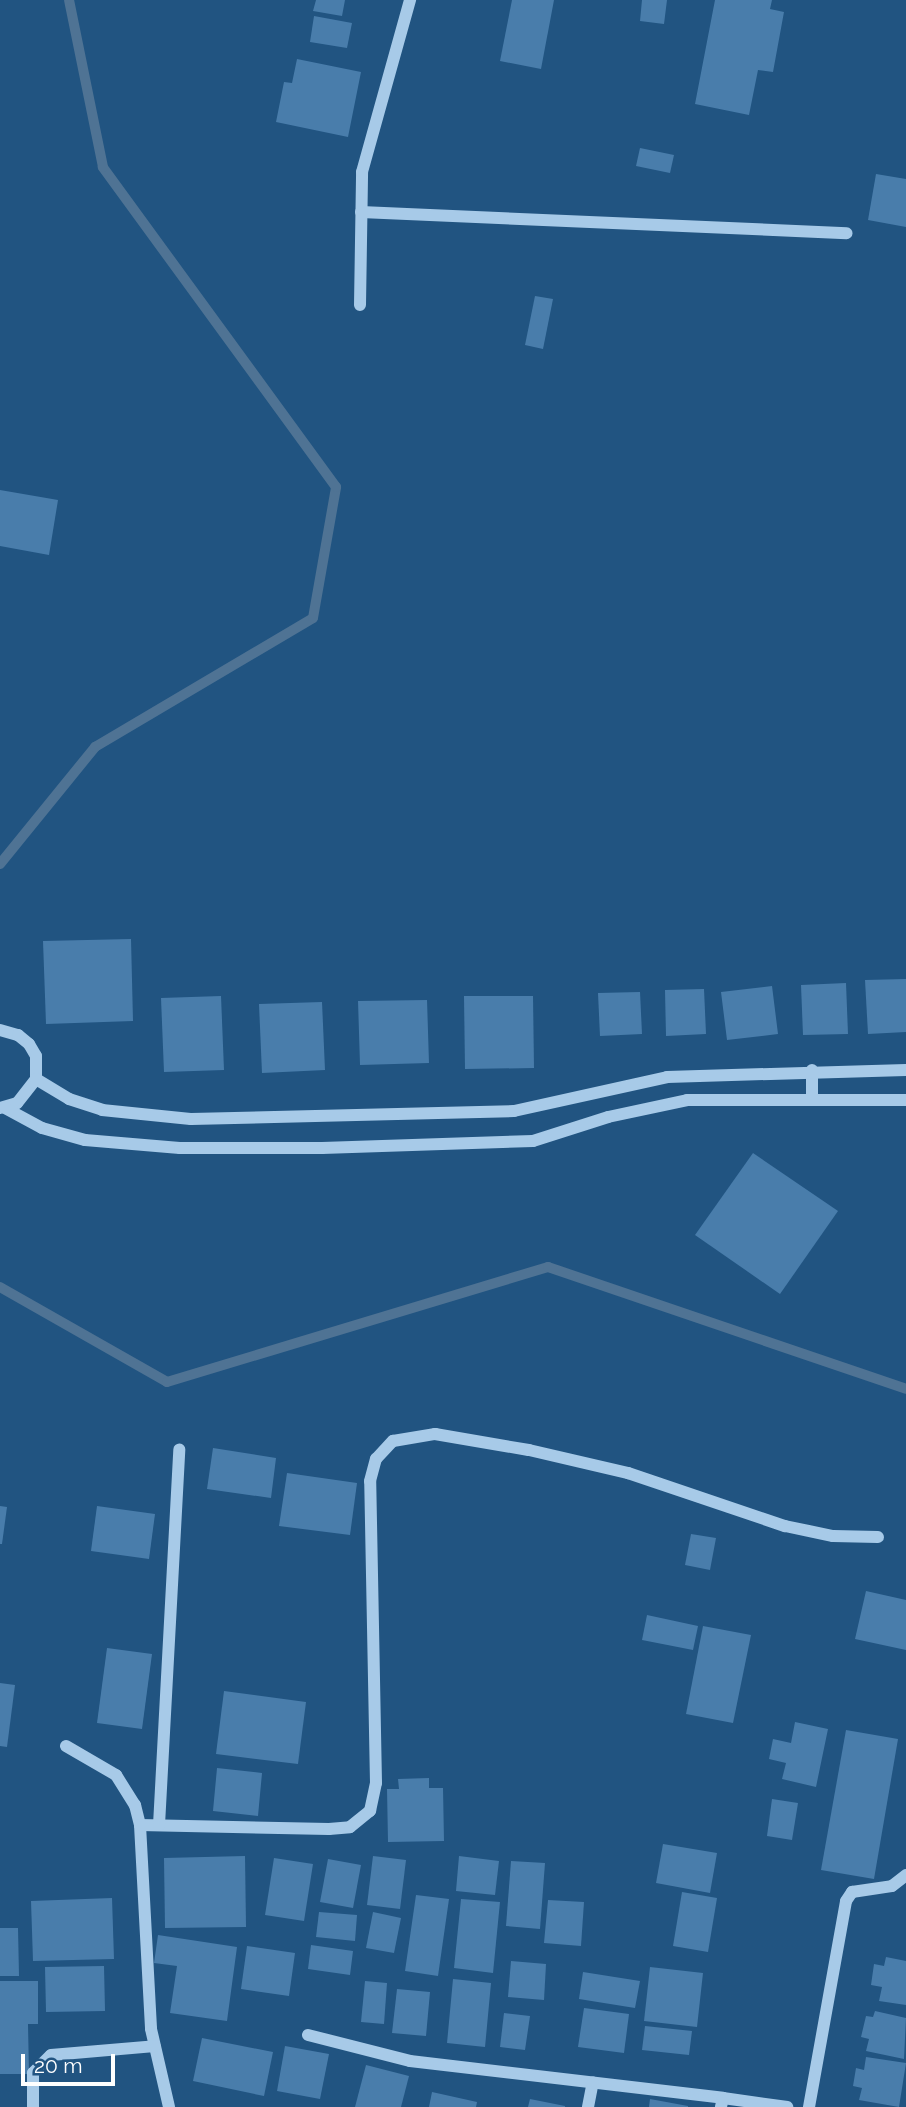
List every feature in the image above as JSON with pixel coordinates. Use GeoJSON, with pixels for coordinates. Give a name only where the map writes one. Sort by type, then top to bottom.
{"type":"FeatureCollection","features":[{"type":"Feature","properties":{"kind":"street"},"geometry":{"type":"LineString","coordinates":[[360,304],[362,172],[410,0]]}},
{"type":"Feature","properties":{"kind":"street"},"geometry":{"type":"LineString","coordinates":[[361,212],[847,233]]}},
{"type":"Feature","properties":{"kind":"street"},"geometry":{"type":"LineString","coordinates":[[0,1030],[18,1035],[29,1044],[36,1056],[36,1079],[28,1094],[2,1108]]}},
{"type":"Feature","properties":{"kind":"street"},"geometry":{"type":"LineString","coordinates":[[36,1079],[69,1099],[102,1110],[191,1119],[514,1111],[667,1077],[812,1070],[906,1070]]}},
{"type":"Feature","properties":{"kind":"street"},"geometry":{"type":"LineString","coordinates":[[812,1070],[812,1100]]}},
{"type":"Feature","properties":{"kind":"street"},"geometry":{"type":"LineString","coordinates":[[2,1108],[42,1128],[85,1139],[180,1148],[322,1148],[533,1141],[608,1116],[687,1100],[906,1100]]}},
{"type":"Feature","properties":{"kind":"street"},"geometry":{"type":"LineString","coordinates":[[140,1825],[329,1829],[350,1827],[370,1811],[376,1783],[370,1480],[376,1460],[393,1441],[435,1434],[495,1443],[628,1473],[785,1526],[833,1536],[878,1536]]}},
{"type":"Feature","properties":{"kind":"street"},"geometry":{"type":"LineString","coordinates":[[159,1825],[179,1450]]}},
{"type":"Feature","properties":{"kind":"street"},"geometry":{"type":"LineString","coordinates":[[66,1746],[116,1776],[135,1805],[140,1825],[155,2046],[169,2107]]}},
{"type":"Feature","properties":{"kind":"street"},"geometry":{"type":"LineString","coordinates":[[810,2107],[846,1901],[852,1892],[892,1885],[906,1875]]}},
{"type":"Feature","properties":{"kind":"street"},"geometry":{"type":"LineString","coordinates":[[308,2035],[410,2061],[593,2082],[722,2103],[787,2107]]}},
{"type":"Feature","properties":{"kind":"street"},"geometry":{"type":"LineString","coordinates":[[33,2107],[33,2073],[51,2055],[155,2046]]}},
{"type":"Feature","properties":{"kind":"street"},"geometry":{"type":"LineString","coordinates":[[588,2107],[593,2082]]}},
{"type":"Feature","properties":{"kind":"building"},"geometry":{"type":"Polygon","coordinates":[[[316,0],[345,0],[342,16],[313,11],[316,0]]]}},
{"type":"Feature","properties":{"kind":"building"},"geometry":{"type":"Polygon","coordinates":[[[512,0],[554,0],[541,69],[500,61],[512,0]]]}},
{"type":"Feature","properties":{"kind":"building"},"geometry":{"type":"Polygon","coordinates":[[[642,0],[667,0],[664,24],[640,21],[642,0]]]}},
{"type":"Feature","properties":{"kind":"building"},"geometry":{"type":"Polygon","coordinates":[[[715,0],[772,0],[770,9],[784,12],[773,72],[758,70],[749,115],[695,104],[715,0]]]}},
{"type":"Feature","properties":{"kind":"building"},"geometry":{"type":"Polygon","coordinates":[[[314,16],[352,23],[347,48],[310,42],[314,16]]]}},
{"type":"Feature","properties":{"kind":"building"},"geometry":{"type":"Polygon","coordinates":[[[297,59],[361,72],[348,137],[276,122],[284,82],[292,83],[297,59]]]}},
{"type":"Feature","properties":{"kind":"building"},"geometry":{"type":"Polygon","coordinates":[[[640,148],[674,155],[670,173],[636,166],[640,148]]]}},
{"type":"Feature","properties":{"kind":"building"},"geometry":{"type":"Polygon","coordinates":[[[876,174],[906,179],[906,227],[868,220],[876,174]]]}},
{"type":"Feature","properties":{"kind":"building"},"geometry":{"type":"Polygon","coordinates":[[[535,296],[553,299],[543,349],[525,345],[535,296]]]}},
{"type":"Feature","properties":{"kind":"building"},"geometry":{"type":"Polygon","coordinates":[[[0,490],[58,500],[49,555],[0,546],[0,490]]]}},
{"type":"Feature","properties":{"kind":"building"},"geometry":{"type":"Polygon","coordinates":[[[131,939],[133,1021],[46,1024],[43,941],[131,939]]]}},
{"type":"Feature","properties":{"kind":"building"},"geometry":{"type":"Polygon","coordinates":[[[906,979],[906,1032],[868,1034],[865,980],[906,979]]]}},
{"type":"Feature","properties":{"kind":"building"},"geometry":{"type":"Polygon","coordinates":[[[846,983],[848,1034],[803,1035],[801,985],[846,983]]]}},
{"type":"Feature","properties":{"kind":"building"},"geometry":{"type":"Polygon","coordinates":[[[772,986],[778,1034],[727,1040],[721,992],[772,986]]]}},
{"type":"Feature","properties":{"kind":"building"},"geometry":{"type":"Polygon","coordinates":[[[704,989],[706,1034],[666,1036],[665,990],[704,989]]]}},
{"type":"Feature","properties":{"kind":"building"},"geometry":{"type":"Polygon","coordinates":[[[640,992],[642,1034],[600,1036],[598,993],[640,992]]]}},
{"type":"Feature","properties":{"kind":"building"},"geometry":{"type":"Polygon","coordinates":[[[221,996],[224,1070],[164,1072],[161,998],[221,996]]]}},
{"type":"Feature","properties":{"kind":"building"},"geometry":{"type":"Polygon","coordinates":[[[464,996],[533,996],[534,1068],[465,1069],[464,996]]]}},
{"type":"Feature","properties":{"kind":"building"},"geometry":{"type":"Polygon","coordinates":[[[427,1000],[429,1063],[360,1065],[358,1001],[427,1000]]]}},
{"type":"Feature","properties":{"kind":"building"},"geometry":{"type":"Polygon","coordinates":[[[322,1002],[325,1070],[262,1073],[259,1004],[322,1002]]]}},
{"type":"Feature","properties":{"kind":"building"},"geometry":{"type":"Polygon","coordinates":[[[753,1153],[838,1211],[780,1294],[695,1235],[753,1153]]]}},
{"type":"Feature","properties":{"kind":"building"},"geometry":{"type":"Polygon","coordinates":[[[213,1448],[276,1458],[271,1498],[207,1489],[213,1448]]]}},
{"type":"Feature","properties":{"kind":"building"},"geometry":{"type":"Polygon","coordinates":[[[287,1473],[357,1483],[350,1535],[279,1526],[287,1473]]]}},
{"type":"Feature","properties":{"kind":"building"},"geometry":{"type":"Polygon","coordinates":[[[0,1506],[7,1507],[2,1544],[0,1544],[0,1506]]]}},
{"type":"Feature","properties":{"kind":"building"},"geometry":{"type":"Polygon","coordinates":[[[97,1506],[155,1514],[149,1559],[91,1551],[97,1506]]]}},
{"type":"Feature","properties":{"kind":"building"},"geometry":{"type":"Polygon","coordinates":[[[691,1534],[716,1538],[710,1570],[685,1565],[691,1534]]]}},
{"type":"Feature","properties":{"kind":"building"},"geometry":{"type":"Polygon","coordinates":[[[866,1591],[906,1600],[906,1650],[855,1639],[866,1591]]]}},
{"type":"Feature","properties":{"kind":"building"},"geometry":{"type":"Polygon","coordinates":[[[647,1615],[698,1626],[693,1650],[642,1640],[647,1615]]]}},
{"type":"Feature","properties":{"kind":"building"},"geometry":{"type":"Polygon","coordinates":[[[703,1626],[751,1635],[733,1723],[686,1714],[703,1626]]]}},
{"type":"Feature","properties":{"kind":"building"},"geometry":{"type":"Polygon","coordinates":[[[107,1648],[152,1654],[142,1729],[97,1723],[107,1648]]]}},
{"type":"Feature","properties":{"kind":"building"},"geometry":{"type":"Polygon","coordinates":[[[0,1683],[15,1685],[7,1747],[0,1746],[0,1683]]]}},
{"type":"Feature","properties":{"kind":"building"},"geometry":{"type":"Polygon","coordinates":[[[224,1691],[306,1702],[298,1764],[216,1754],[224,1691]]]}},
{"type":"Feature","properties":{"kind":"building"},"geometry":{"type":"Polygon","coordinates":[[[795,1722],[828,1729],[816,1787],[782,1779],[786,1763],[769,1759],[773,1739],[791,1743],[795,1722]]]}},
{"type":"Feature","properties":{"kind":"building"},"geometry":{"type":"Polygon","coordinates":[[[846,1730],[898,1739],[874,1879],[821,1870],[846,1730]]]}},
{"type":"Feature","properties":{"kind":"building"},"geometry":{"type":"Polygon","coordinates":[[[217,1768],[262,1773],[258,1816],[213,1811],[217,1768]]]}},
{"type":"Feature","properties":{"kind":"building"},"geometry":{"type":"Polygon","coordinates":[[[429,1778],[429,1788],[443,1788],[444,1841],[388,1842],[387,1789],[399,1789],[398,1779],[429,1778]]]}},
{"type":"Feature","properties":{"kind":"building"},"geometry":{"type":"Polygon","coordinates":[[[772,1799],[798,1803],[792,1840],[767,1836],[772,1799]]]}},
{"type":"Feature","properties":{"kind":"building"},"geometry":{"type":"Polygon","coordinates":[[[663,1844],[717,1853],[710,1893],[656,1883],[663,1844]]]}},
{"type":"Feature","properties":{"kind":"building"},"geometry":{"type":"Polygon","coordinates":[[[245,1856],[246,1927],[165,1928],[164,1858],[245,1856]]]}},
{"type":"Feature","properties":{"kind":"building"},"geometry":{"type":"Polygon","coordinates":[[[373,1856],[406,1860],[400,1909],[367,1905],[373,1856]]]}},
{"type":"Feature","properties":{"kind":"building"},"geometry":{"type":"Polygon","coordinates":[[[459,1856],[499,1861],[495,1895],[456,1891],[459,1856]]]}},
{"type":"Feature","properties":{"kind":"building"},"geometry":{"type":"Polygon","coordinates":[[[274,1858],[313,1864],[304,1921],[265,1915],[274,1858]]]}},
{"type":"Feature","properties":{"kind":"building"},"geometry":{"type":"Polygon","coordinates":[[[328,1859],[361,1865],[353,1908],[320,1902],[328,1859]]]}},
{"type":"Feature","properties":{"kind":"building"},"geometry":{"type":"Polygon","coordinates":[[[511,1861],[545,1863],[540,1929],[506,1926],[511,1861]]]}},
{"type":"Feature","properties":{"kind":"building"},"geometry":{"type":"Polygon","coordinates":[[[682,1892],[717,1898],[708,1952],[673,1946],[682,1892]]]}},
{"type":"Feature","properties":{"kind":"building"},"geometry":{"type":"Polygon","coordinates":[[[416,1895],[449,1899],[438,1976],[405,1971],[416,1895]]]}},
{"type":"Feature","properties":{"kind":"building"},"geometry":{"type":"Polygon","coordinates":[[[112,1898],[114,1959],[33,1961],[31,1901],[112,1898]]]}},
{"type":"Feature","properties":{"kind":"building"},"geometry":{"type":"Polygon","coordinates":[[[461,1899],[500,1902],[493,1973],[454,1968],[461,1899]]]}},
{"type":"Feature","properties":{"kind":"building"},"geometry":{"type":"Polygon","coordinates":[[[548,1900],[584,1902],[581,1946],[544,1943],[548,1900]]]}},
{"type":"Feature","properties":{"kind":"building"},"geometry":{"type":"Polygon","coordinates":[[[319,1912],[357,1915],[355,1941],[316,1937],[319,1912]]]}},
{"type":"Feature","properties":{"kind":"building"},"geometry":{"type":"Polygon","coordinates":[[[373,1912],[401,1918],[394,1953],[366,1948],[373,1912]]]}},
{"type":"Feature","properties":{"kind":"building"},"geometry":{"type":"Polygon","coordinates":[[[0,1928],[18,1928],[19,1976],[0,1976],[0,1928]]]}},
{"type":"Feature","properties":{"kind":"building"},"geometry":{"type":"Polygon","coordinates":[[[158,1935],[237,1947],[227,2021],[170,2013],[177,1966],[154,1963],[158,1935]]]}},
{"type":"Feature","properties":{"kind":"building"},"geometry":{"type":"Polygon","coordinates":[[[311,1945],[353,1951],[350,1975],[308,1969],[311,1945]]]}},
{"type":"Feature","properties":{"kind":"building"},"geometry":{"type":"Polygon","coordinates":[[[247,1946],[295,1953],[289,1996],[241,1989],[247,1946]]]}},
{"type":"Feature","properties":{"kind":"building"},"geometry":{"type":"Polygon","coordinates":[[[886,1957],[906,1961],[906,2005],[879,2001],[882,1987],[871,1985],[874,1964],[884,1966],[886,1957]]]}},
{"type":"Feature","properties":{"kind":"building"},"geometry":{"type":"Polygon","coordinates":[[[511,1961],[546,1964],[544,2000],[508,1997],[511,1961]]]}},
{"type":"Feature","properties":{"kind":"building"},"geometry":{"type":"Polygon","coordinates":[[[104,1966],[105,2011],[46,2012],[45,1967],[104,1966]]]}},
{"type":"Feature","properties":{"kind":"building"},"geometry":{"type":"Polygon","coordinates":[[[650,1967],[703,1973],[697,2027],[644,2021],[650,1967]]]}},
{"type":"Feature","properties":{"kind":"building"},"geometry":{"type":"Polygon","coordinates":[[[583,1972],[640,1981],[635,2008],[579,1999],[583,1972]]]}},
{"type":"Feature","properties":{"kind":"building"},"geometry":{"type":"Polygon","coordinates":[[[453,1979],[491,1983],[485,2047],[447,2043],[453,1979]]]}},
{"type":"Feature","properties":{"kind":"building"},"geometry":{"type":"Polygon","coordinates":[[[0,1981],[38,1981],[38,2024],[28,2024],[29,2074],[0,2074],[0,1981]]]}},
{"type":"Feature","properties":{"kind":"building"},"geometry":{"type":"Polygon","coordinates":[[[365,1981],[387,1983],[384,2024],[361,2022],[365,1981]]]}},
{"type":"Feature","properties":{"kind":"building"},"geometry":{"type":"Polygon","coordinates":[[[397,1989],[430,1992],[426,2036],[392,2033],[397,1989]]]}},
{"type":"Feature","properties":{"kind":"building"},"geometry":{"type":"Polygon","coordinates":[[[584,2008],[629,2014],[624,2053],[578,2047],[584,2008]]]}},
{"type":"Feature","properties":{"kind":"building"},"geometry":{"type":"Polygon","coordinates":[[[875,2011],[906,2018],[904,2059],[866,2051],[869,2039],[861,2037],[866,2016],[873,2017],[875,2011]]]}},
{"type":"Feature","properties":{"kind":"building"},"geometry":{"type":"Polygon","coordinates":[[[504,2013],[530,2016],[525,2050],[500,2047],[504,2013]]]}},
{"type":"Feature","properties":{"kind":"building"},"geometry":{"type":"Polygon","coordinates":[[[645,2026],[692,2031],[689,2055],[642,2050],[645,2026]]]}},
{"type":"Feature","properties":{"kind":"building"},"geometry":{"type":"Polygon","coordinates":[[[202,2038],[273,2052],[264,2096],[193,2081],[202,2038]]]}},
{"type":"Feature","properties":{"kind":"building"},"geometry":{"type":"Polygon","coordinates":[[[285,2046],[329,2054],[320,2099],[277,2091],[285,2046]]]}},
{"type":"Feature","properties":{"kind":"building"},"geometry":{"type":"Polygon","coordinates":[[[866,2057],[906,2063],[899,2107],[859,2100],[862,2088],[853,2086],[856,2068],[864,2070],[866,2057]]]}},
{"type":"Feature","properties":{"kind":"building"},"geometry":{"type":"Polygon","coordinates":[[[366,2065],[409,2076],[401,2107],[355,2107],[366,2065]]]}},
{"type":"Feature","properties":{"kind":"building"},"geometry":{"type":"Polygon","coordinates":[[[432,2092],[477,2102],[476,2107],[429,2107],[432,2092]]]}},
{"type":"Feature","properties":{"kind":"building"},"geometry":{"type":"Polygon","coordinates":[[[530,2099],[565,2106],[565,2107],[528,2107],[530,2099]]]}},
{"type":"Feature","properties":{"kind":"building"},"geometry":{"type":"Polygon","coordinates":[[[650,2099],[688,2106],[688,2107],[649,2107],[650,2099]]]}},
{"type":"Feature","properties":{"kind":"waterway"},"geometry":{"type":"LineString","coordinates":[[0,864],[95,747],[313,618],[336,487],[103,167],[69,0]]}},
{"type":"Feature","properties":{"kind":"waterway"},"geometry":{"type":"LineString","coordinates":[[0,1287],[167,1382],[548,1267],[906,1389]]}}]}
